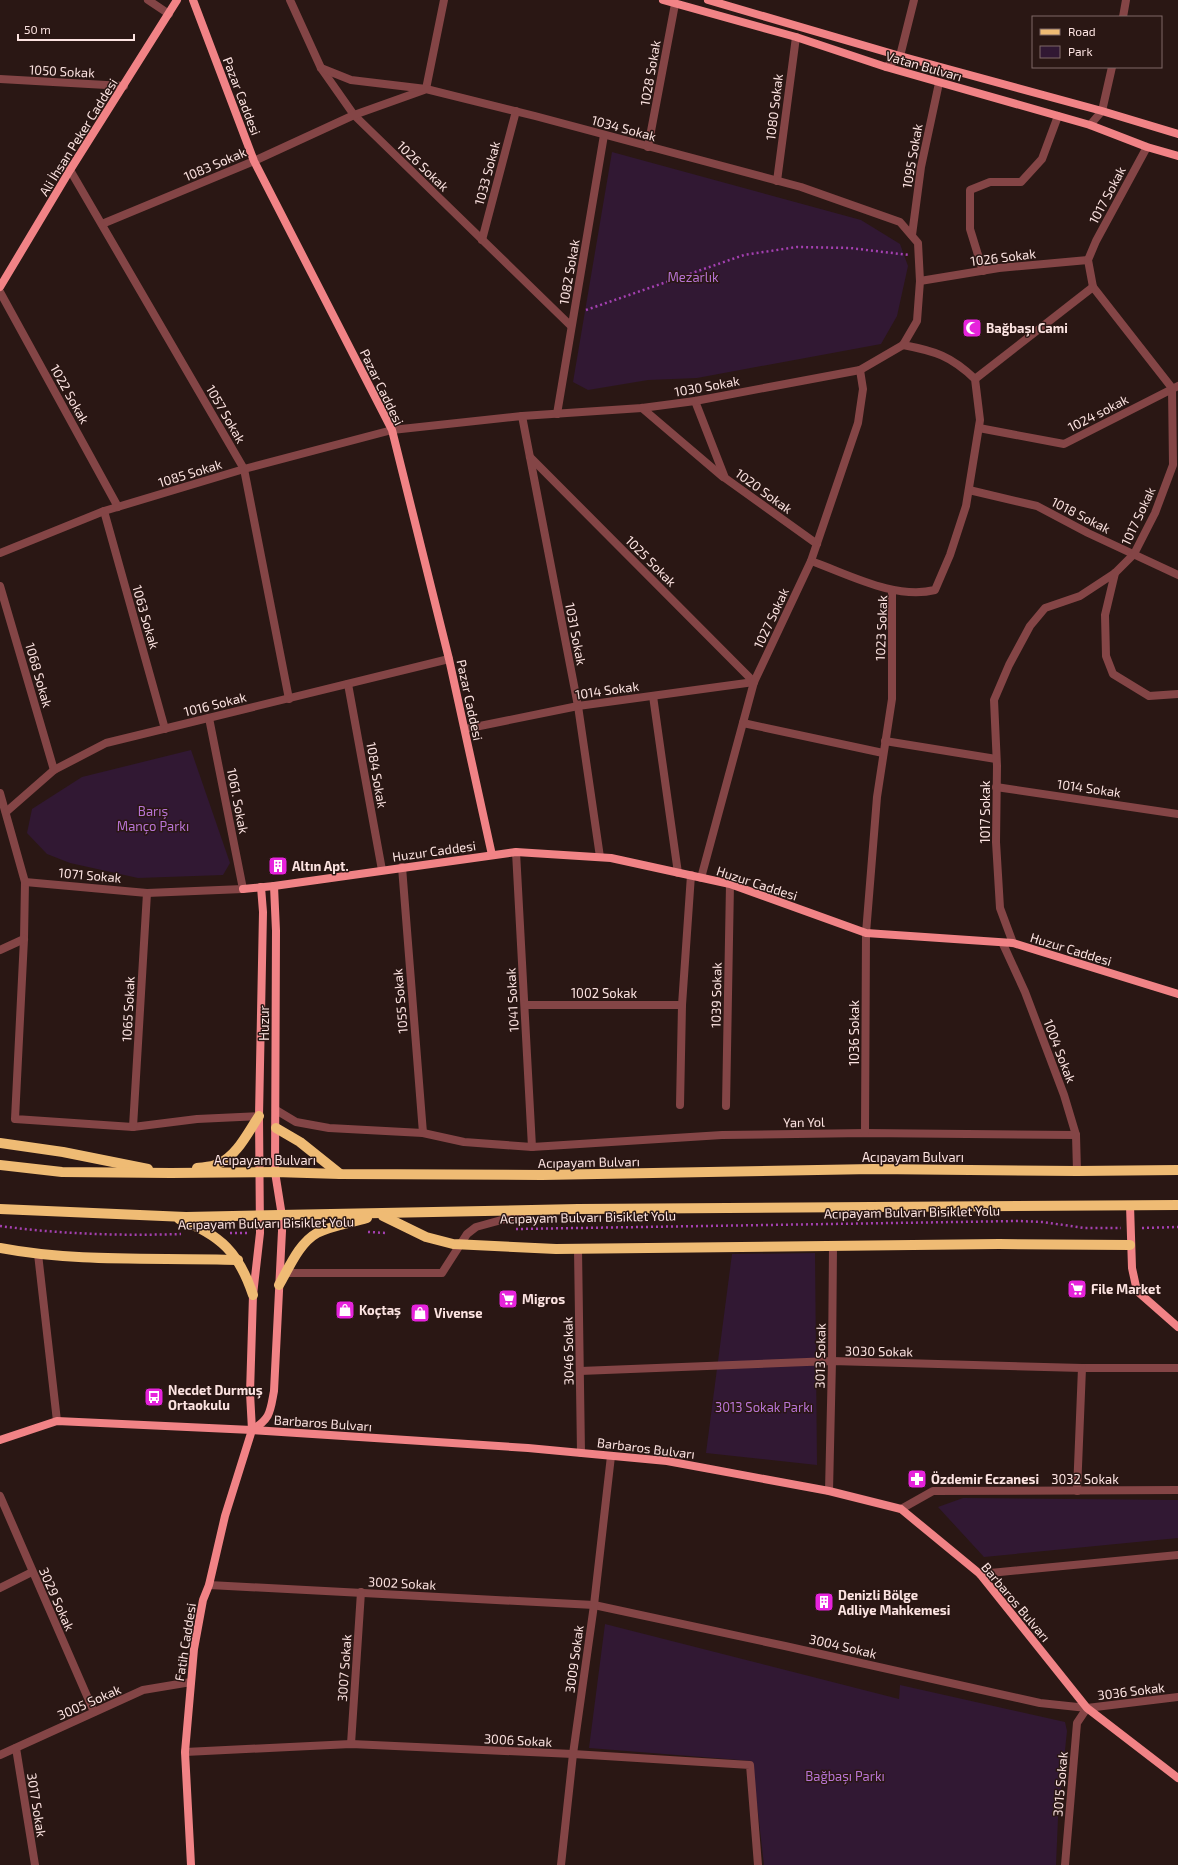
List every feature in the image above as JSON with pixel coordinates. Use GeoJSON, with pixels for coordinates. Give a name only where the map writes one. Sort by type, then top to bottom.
{"type":"FeatureCollection","features":[{"type":"Feature","properties":{"kind":"main road"},"geometry":{"type":"LineString","coordinates":[[0,1143],[63,1152],[171,1174],[218,1164],[228,1159],[236,1150],[259,1116]]}},
{"type":"Feature","properties":{"kind":"main road"},"geometry":{"type":"LineString","coordinates":[[276,1128],[300,1142],[340,1174]]}},
{"type":"Feature","properties":{"kind":"main road","name":"Acıpayam Bulvarı"},"geometry":{"type":"LineString","coordinates":[[0,1165],[62,1172],[171,1174],[260,1172],[340,1174],[630,1174],[873,1169],[1077,1171],[1178,1170]]}},
{"type":"Feature","properties":{"kind":"main road"},"geometry":{"type":"LineString","coordinates":[[0,1209],[172,1216],[282,1216],[534,1210],[1178,1205]]}},
{"type":"Feature","properties":{"kind":"main road"},"geometry":{"type":"LineString","coordinates":[[279,1285],[307,1242],[316,1234],[378,1214],[426,1237],[461,1244],[578,1249],[1130,1245]]}},
{"type":"Feature","properties":{"kind":"main road"},"geometry":{"type":"LineString","coordinates":[[172,1216],[200,1227],[216,1236],[238,1260],[247,1276],[253,1295]]}},
{"type":"Feature","properties":{"kind":"main road"},"geometry":{"type":"LineString","coordinates":[[0,1248],[38,1254],[114,1259],[238,1260]]}},
{"type":"Feature","properties":{"kind":"street"},"geometry":{"type":"LineString","coordinates":[[148,0],[169,14]]}},
{"type":"Feature","properties":{"kind":"street","name":"Ali İhsan Peker Caddesi"},"geometry":{"type":"LineString","coordinates":[[0,287],[70,170],[177,0]]}},
{"type":"Feature","properties":{"kind":"street","name":"Pazar Caddesi"},"geometry":{"type":"LineString","coordinates":[[193,0],[254,161],[392,430],[449,659],[492,855]]}},
{"type":"Feature","properties":{"kind":"street","name":"1026 Sokak"},"geometry":{"type":"LineString","coordinates":[[290,0],[321,68],[354,115],[571,326]]}},
{"type":"Feature","properties":{"kind":"street"},"geometry":{"type":"LineString","coordinates":[[426,89],[444,0]]}},
{"type":"Feature","properties":{"kind":"street","name":"Vatan Bulvarı"},"geometry":{"type":"LineString","coordinates":[[663,0],[796,37],[886,68],[1090,125],[1147,147],[1178,156]]}},
{"type":"Feature","properties":{"kind":"street","name":"Vatan Bulvarı"},"geometry":{"type":"LineString","coordinates":[[708,0],[900,56],[1102,111],[1178,134]]}},
{"type":"Feature","properties":{"kind":"street"},"geometry":{"type":"LineString","coordinates":[[886,68],[900,56],[914,0]]}},
{"type":"Feature","properties":{"kind":"street"},"geometry":{"type":"LineString","coordinates":[[1123,16],[1126,0]]}},
{"type":"Feature","properties":{"kind":"street","name":"1028 Sokak"},"geometry":{"type":"LineString","coordinates":[[648,147],[675,4]]}},
{"type":"Feature","properties":{"kind":"street","name":"1080 Sokak"},"geometry":{"type":"LineString","coordinates":[[777,181],[796,37]]}},
{"type":"Feature","properties":{"kind":"street","name":"1034 Sokak"},"geometry":{"type":"LineString","coordinates":[[321,68],[351,80],[426,89],[516,111],[801,187],[900,222],[912,235]]}},
{"type":"Feature","properties":{"kind":"street"},"geometry":{"type":"LineString","coordinates":[[1090,125],[1102,111],[1112,68]]}},
{"type":"Feature","properties":{"kind":"street","name":"1050 Sokak"},"geometry":{"type":"LineString","coordinates":[[0,79],[124,86]]}},
{"type":"Feature","properties":{"kind":"street","name":"1095 Sokak"},"geometry":{"type":"LineString","coordinates":[[912,235],[921,167],[939,83]]}},
{"type":"Feature","properties":{"kind":"street","name":"1083 Sokak"},"geometry":{"type":"LineString","coordinates":[[102,224],[254,161],[354,115],[426,89]]}},
{"type":"Feature","properties":{"kind":"street","name":"1033 Sokak"},"geometry":{"type":"LineString","coordinates":[[482,240],[516,111]]}},
{"type":"Feature","properties":{"kind":"street"},"geometry":{"type":"LineString","coordinates":[[983,271],[970,229],[970,190],[990,182],[1021,182],[1042,159],[1058,116]]}},
{"type":"Feature","properties":{"kind":"street","name":"1082 Sokak"},"geometry":{"type":"LineString","coordinates":[[557,414],[604,135]]}},
{"type":"Feature","properties":{"kind":"street","name":"1017 Sokak"},"geometry":{"type":"LineString","coordinates":[[1088,260],[1096,241],[1147,147]]}},
{"type":"Feature","properties":{"kind":"street","name":"1057 Sokak"},"geometry":{"type":"LineString","coordinates":[[70,170],[244,469],[289,699]]}},
{"type":"Feature","properties":{"kind":"street"},"geometry":{"type":"LineString","coordinates":[[912,235],[918,243],[919,257],[920,281],[917,320],[903,345],[931,350],[961,365],[975,379],[1093,287]]}},
{"type":"Feature","properties":{"kind":"street"},"geometry":{"type":"LineString","coordinates":[[1088,260],[1093,287],[1175,387]]}},
{"type":"Feature","properties":{"kind":"street","name":"1026 Sokak"},"geometry":{"type":"LineString","coordinates":[[920,281],[983,271],[1088,260]]}},
{"type":"Feature","properties":{"kind":"street","name":"1022 Sokak"},"geometry":{"type":"LineString","coordinates":[[0,292],[118,507]]}},
{"type":"Feature","properties":{"kind":"street","name":"1030 Sokak"},"geometry":{"type":"LineString","coordinates":[[392,430],[522,416],[642,408],[695,401],[860,370],[903,345]]}},
{"type":"Feature","properties":{"kind":"street","name":"1027 Sokak"},"geometry":{"type":"LineString","coordinates":[[701,878],[754,682],[811,561],[858,423],[863,390],[860,370]]}},
{"type":"Feature","properties":{"kind":"street","name":"1023 Sokak"},"geometry":{"type":"LineString","coordinates":[[866,933],[877,797],[884,741],[892,698],[892,590],[923,593],[935,590],[950,555],[966,506],[980,420],[975,379]]}},
{"type":"Feature","properties":{"kind":"street","name":"1017 Sokak"},"geometry":{"type":"LineString","coordinates":[[1013,944],[1000,908],[996,842],[994,700],[1009,665],[1030,626],[1045,608],[1080,596],[1115,573],[1134,554],[1155,513],[1173,465],[1175,387]]}},
{"type":"Feature","properties":{"kind":"street","name":"1024 sokak"},"geometry":{"type":"LineString","coordinates":[[978,428],[1064,444],[1175,387]]}},
{"type":"Feature","properties":{"kind":"street","name":"1020 Sokak"},"geometry":{"type":"LineString","coordinates":[[695,401],[725,478],[817,544]]}},
{"type":"Feature","properties":{"kind":"street"},"geometry":{"type":"LineString","coordinates":[[642,408],[725,478]]}},
{"type":"Feature","properties":{"kind":"street","name":"1031 Sokak"},"geometry":{"type":"LineString","coordinates":[[522,416],[578,706],[600,857]]}},
{"type":"Feature","properties":{"kind":"street","name":"1085 Sokak"},"geometry":{"type":"LineString","coordinates":[[0,553],[104,511],[244,469],[392,430]]}},
{"type":"Feature","properties":{"kind":"street","name":"1025 Sokak"},"geometry":{"type":"LineString","coordinates":[[530,456],[754,682]]}},
{"type":"Feature","properties":{"kind":"street","name":"1018 Sokak"},"geometry":{"type":"LineString","coordinates":[[969,490],[1037,506],[1178,575]]}},
{"type":"Feature","properties":{"kind":"street","name":"1063 Sokak"},"geometry":{"type":"LineString","coordinates":[[104,511],[165,729]]}},
{"type":"Feature","properties":{"kind":"street"},"geometry":{"type":"LineString","coordinates":[[811,561],[892,590]]}},
{"type":"Feature","properties":{"kind":"street"},"geometry":{"type":"LineString","coordinates":[[1115,573],[1105,615],[1106,656],[1113,674],[1149,696],[1178,694]]}},
{"type":"Feature","properties":{"kind":"street","name":"1068 Sokak"},"geometry":{"type":"LineString","coordinates":[[0,586],[54,770]]}},
{"type":"Feature","properties":{"kind":"street","name":"1016 Sokak"},"geometry":{"type":"LineString","coordinates":[[6,812],[54,770],[106,743],[449,659]]}},
{"type":"Feature","properties":{"kind":"street","name":"1014 Sokak"},"geometry":{"type":"LineString","coordinates":[[465,729],[578,706],[754,682]]}},
{"type":"Feature","properties":{"kind":"street","name":"1084 Sokak"},"geometry":{"type":"LineString","coordinates":[[348,684],[382,870]]}},
{"type":"Feature","properties":{"kind":"street"},"geometry":{"type":"LineString","coordinates":[[653,696],[678,873]]}},
{"type":"Feature","properties":{"kind":"street","name":"1061. Sokak"},"geometry":{"type":"LineString","coordinates":[[209,718],[243,889]]}},
{"type":"Feature","properties":{"kind":"street"},"geometry":{"type":"LineString","coordinates":[[743,723],[883,753]]}},
{"type":"Feature","properties":{"kind":"street"},"geometry":{"type":"LineString","coordinates":[[884,741],[996,759]]}},
{"type":"Feature","properties":{"kind":"street","name":"1014 Sokak"},"geometry":{"type":"LineString","coordinates":[[996,787],[1178,814]]}},
{"type":"Feature","properties":{"kind":"street"},"geometry":{"type":"LineString","coordinates":[[0,794],[25,882],[24,939],[15,1119],[133,1127],[197,1119],[259,1116]]}},
{"type":"Feature","properties":{"kind":"street","name":"Huzur Caddesi"},"geometry":{"type":"LineString","coordinates":[[274,886],[516,852],[600,857],[730,884],[866,933],[1013,944],[1178,994]]}},
{"type":"Feature","properties":{"kind":"street","name":"1041 Sokak"},"geometry":{"type":"LineString","coordinates":[[516,852],[532,1147]]}},
{"type":"Feature","properties":{"kind":"street","name":"1055 Sokak"},"geometry":{"type":"LineString","coordinates":[[402,867],[423,1133]]}},
{"type":"Feature","properties":{"kind":"street"},"geometry":{"type":"LineString","coordinates":[[680,1105],[682,1005],[691,875]]}},
{"type":"Feature","properties":{"kind":"street","name":"1071 Sokak"},"geometry":{"type":"LineString","coordinates":[[25,882],[147,893],[243,889]]}},
{"type":"Feature","properties":{"kind":"street","name":"1039 Sokak"},"geometry":{"type":"LineString","coordinates":[[726,1106],[730,884]]}},
{"type":"Feature","properties":{"kind":"street"},"geometry":{"type":"LineString","coordinates":[[243,889],[274,886]]}},
{"type":"Feature","properties":{"kind":"street","name":"Huzur"},"geometry":{"type":"LineString","coordinates":[[252,1430],[264,1422],[270,1412],[274,1391],[282,1216],[276,1172],[276,931],[274,886]]}},
{"type":"Feature","properties":{"kind":"street","name":"Huzur"},"geometry":{"type":"LineString","coordinates":[[252,1430],[250,1393],[253,1295],[260,1233],[259,1116],[262,966],[261,887]]}},
{"type":"Feature","properties":{"kind":"street","name":"1065 Sokak"},"geometry":{"type":"LineString","coordinates":[[133,1127],[147,893]]}},
{"type":"Feature","properties":{"kind":"street","name":"1036 Sokak"},"geometry":{"type":"LineString","coordinates":[[865,1134],[866,933]]}},
{"type":"Feature","properties":{"kind":"street"},"geometry":{"type":"LineString","coordinates":[[0,950],[24,939]]}},
{"type":"Feature","properties":{"kind":"street","name":"1004 Sokak"},"geometry":{"type":"LineString","coordinates":[[1003,944],[1024,992],[1064,1095],[1076,1135],[1077,1171]]}},
{"type":"Feature","properties":{"kind":"street","name":"1002 Sokak"},"geometry":{"type":"LineString","coordinates":[[525,1005],[682,1005]]}},
{"type":"Feature","properties":{"kind":"street","name":"Yan Yol"},"geometry":{"type":"LineString","coordinates":[[276,1110],[296,1122],[329,1128],[423,1133],[464,1142],[532,1147],[722,1135],[1076,1135]]}},
{"type":"Feature","properties":{"kind":"street"},"geometry":{"type":"LineString","coordinates":[[1130,1205],[1130,1245],[1132,1268],[1137,1292],[1178,1327]]}},
{"type":"Feature","properties":{"kind":"street"},"geometry":{"type":"LineString","coordinates":[[286,1273],[442,1274],[467,1234],[476,1228],[534,1210]]}},
{"type":"Feature","properties":{"kind":"street","name":"3013 Sokak"},"geometry":{"type":"LineString","coordinates":[[829,1491],[833,1246]]}},
{"type":"Feature","properties":{"kind":"street","name":"3046 Sokak"},"geometry":{"type":"LineString","coordinates":[[578,1249],[581,1453]]}},
{"type":"Feature","properties":{"kind":"street"},"geometry":{"type":"LineString","coordinates":[[38,1254],[57,1421]]}},
{"type":"Feature","properties":{"kind":"street","name":"3030 Sokak"},"geometry":{"type":"LineString","coordinates":[[580,1371],[832,1361],[1082,1368],[1178,1368]]}},
{"type":"Feature","properties":{"kind":"street"},"geometry":{"type":"LineString","coordinates":[[1077,1491],[1082,1368]]}},
{"type":"Feature","properties":{"kind":"street","name":"Barbaros Bulvarı"},"geometry":{"type":"LineString","coordinates":[[0,1440],[57,1421],[252,1430],[581,1453],[666,1460],[829,1491],[901,1509],[980,1574],[1087,1708],[1178,1778]]}},
{"type":"Feature","properties":{"kind":"street","name":"Fatih Caddesi"},"geometry":{"type":"LineString","coordinates":[[191,1865],[185,1752],[191,1682],[203,1600],[209,1585],[225,1516],[252,1430]]}},
{"type":"Feature","properties":{"kind":"street","name":"3009 Sokak"},"geometry":{"type":"LineString","coordinates":[[561,1865],[573,1754],[594,1605],[611,1456]]}},
{"type":"Feature","properties":{"kind":"street","name":"3032 Sokak"},"geometry":{"type":"LineString","coordinates":[[901,1509],[933,1491],[1178,1490]]}},
{"type":"Feature","properties":{"kind":"street","name":"3029 Sokak"},"geometry":{"type":"LineString","coordinates":[[0,1496],[94,1712]]}},
{"type":"Feature","properties":{"kind":"street"},"geometry":{"type":"LineString","coordinates":[[980,1574],[1178,1555]]}},
{"type":"Feature","properties":{"kind":"street"},"geometry":{"type":"LineString","coordinates":[[0,1588],[32,1572]]}},
{"type":"Feature","properties":{"kind":"street","name":"3002 Sokak"},"geometry":{"type":"LineString","coordinates":[[209,1585],[594,1605]]}},
{"type":"Feature","properties":{"kind":"street","name":"3007 Sokak"},"geometry":{"type":"LineString","coordinates":[[351,1744],[361,1592]]}},
{"type":"Feature","properties":{"kind":"street","name":"3004 Sokak"},"geometry":{"type":"LineString","coordinates":[[594,1605],[1040,1703],[1087,1708]]}},
{"type":"Feature","properties":{"kind":"street","name":"3005 Sokak"},"geometry":{"type":"LineString","coordinates":[[0,1755],[143,1690],[191,1682]]}},
{"type":"Feature","properties":{"kind":"street","name":"3036 Sokak"},"geometry":{"type":"LineString","coordinates":[[1087,1708],[1178,1697]]}},
{"type":"Feature","properties":{"kind":"street","name":"3015 Sokak"},"geometry":{"type":"LineString","coordinates":[[1065,1865],[1077,1723],[1087,1708]]}},
{"type":"Feature","properties":{"kind":"street","name":"3006 Sokak"},"geometry":{"type":"LineString","coordinates":[[185,1752],[351,1744],[573,1754],[750,1765],[758,1865]]}},
{"type":"Feature","properties":{"kind":"street","name":"3017 Sokak"},"geometry":{"type":"LineString","coordinates":[[16,1748],[35,1865]]}},
{"type":"Feature","properties":{"kind":"path"},"geometry":{"type":"LineString","coordinates":[[574,314],[744,255],[797,247],[850,248],[919,257]]}},
{"type":"Feature","properties":{"kind":"path","name":"Acıpayam Bulvarı Bisiklet Yolu"},"geometry":{"type":"LineString","coordinates":[[514,1229],[1010,1221],[1043,1222],[1084,1228],[1178,1227]]}},
{"type":"Feature","properties":{"kind":"path","name":"Acıpayam Bulvarı Bisiklet Yolu"},"geometry":{"type":"LineString","coordinates":[[0,1226],[23,1229],[130,1235],[182,1234]]}},
{"type":"Feature","properties":{"kind":"path","name":"Acıpayam Bulvarı Bisiklet Yolu"},"geometry":{"type":"LineString","coordinates":[[366,1232],[393,1233]]}},
{"type":"Feature","properties":{"kind":"path","name":"Acıpayam Bulvarı Bisiklet Yolu"},"geometry":{"type":"LineString","coordinates":[[212,1234],[260,1233]]}},
{"type":"Feature","properties":{"kind":"green space","name":"Mezarlık"},"geometry":{"type":"Polygon","coordinates":[[[612,152],[861,220],[900,244],[908,266],[897,316],[881,344],[697,378],[648,380],[588,390],[573,382],[612,152]]]}},
{"type":"Feature","properties":{"kind":"green space","name":"Barış Manço Parkı"},"geometry":{"type":"Polygon","coordinates":[[[191,750],[230,863],[223,875],[138,878],[70,863],[47,854],[27,833],[32,809],[82,777],[191,750]]]}},
{"type":"Feature","properties":{"kind":"green space","name":"3013 Sokak Parkı"},"geometry":{"type":"Polygon","coordinates":[[[815,1253],[817,1465],[706,1453],[732,1254],[815,1253]]]}},
{"type":"Feature","properties":{"kind":"green space"},"geometry":{"type":"Polygon","coordinates":[[[963,1498],[1178,1500],[1178,1538],[984,1557],[938,1507],[963,1498]]]}},
{"type":"Feature","properties":{"kind":"green space","name":"Bağbaşı Parkı"},"geometry":{"type":"Polygon","coordinates":[[[605,1624],[899,1699],[900,1685],[1065,1722],[1067,1731],[1058,1818],[1056,1865],[764,1865],[752,1761],[589,1748],[605,1624]]]}},
{"type":"Feature","properties":{"kind":"place","name":"Bağbaşı Cami"},"geometry":{"type":"Point","coordinates":[972,328]}},
{"type":"Feature","properties":{"kind":"place","name":"Altın Apt."},"geometry":{"type":"Point","coordinates":[278,866]}},
{"type":"Feature","properties":{"kind":"place","name":"File Market"},"geometry":{"type":"Point","coordinates":[1077,1289]}},
{"type":"Feature","properties":{"kind":"place","name":"Migros"},"geometry":{"type":"Point","coordinates":[508,1299]}},
{"type":"Feature","properties":{"kind":"place","name":"Koçtaş"},"geometry":{"type":"Point","coordinates":[345,1310]}},
{"type":"Feature","properties":{"kind":"place","name":"Vivense"},"geometry":{"type":"Point","coordinates":[420,1313]}},
{"type":"Feature","properties":{"kind":"place","name":"Necdet Durmuş Ortaokulu"},"geometry":{"type":"Point","coordinates":[154,1397]}},
{"type":"Feature","properties":{"kind":"place","name":"Özdemir Eczanesi"},"geometry":{"type":"Point","coordinates":[917,1479]}},
{"type":"Feature","properties":{"kind":"place","name":"Denizli Bölge Adliye Mahkemesi"},"geometry":{"type":"Point","coordinates":[824,1602]}}]}
